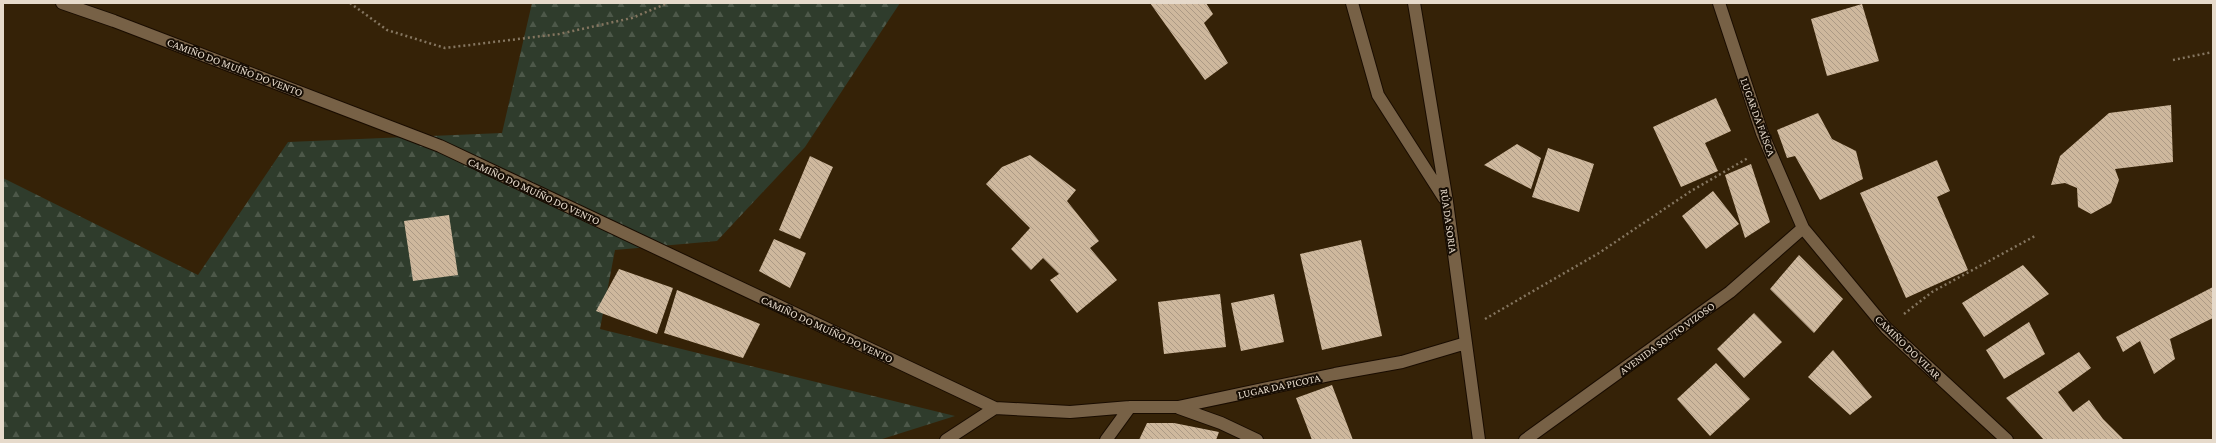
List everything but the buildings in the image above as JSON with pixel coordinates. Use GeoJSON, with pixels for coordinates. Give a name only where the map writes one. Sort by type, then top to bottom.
{"type":"FeatureCollection","features":[{"type":"Feature","properties":{"kind":"street","name":"CAMIÑO DO MUÍÑO DO VENTO"},"geometry":{"type":"LineString","coordinates":[[62,3],[114,21],[440,146],[995,408]]}},
{"type":"Feature","properties":{"kind":"street"},"geometry":{"type":"LineString","coordinates":[[1352,3],[1378,95],[1447,202]]}},
{"type":"Feature","properties":{"kind":"street","name":"RÚA DA SORIA"},"geometry":{"type":"LineString","coordinates":[[1414,3],[1447,202],[1479,440]]}},
{"type":"Feature","properties":{"kind":"street","name":"LUGAR DA FAÍSCA"},"geometry":{"type":"LineString","coordinates":[[1719,3],[1768,147],[1803,228]]}},
{"type":"Feature","properties":{"kind":"street","name":"CAMIÑO DO VILAR"},"geometry":{"type":"LineString","coordinates":[[1803,228],[1886,328],[2007,440]]}},
{"type":"Feature","properties":{"kind":"street","name":"AVENIDA SOUTO VIZOSO"},"geometry":{"type":"LineString","coordinates":[[1525,440],[1730,292],[1803,228]]}},
{"type":"Feature","properties":{"kind":"street","name":"LUGAR DA PICOTA"},"geometry":{"type":"LineString","coordinates":[[995,408],[1070,412],[1130,407],[1178,408],[1335,374],[1402,362],[1465,337]]}},
{"type":"Feature","properties":{"kind":"street"},"geometry":{"type":"LineString","coordinates":[[1106,440],[1130,407]]}},
{"type":"Feature","properties":{"kind":"street"},"geometry":{"type":"LineString","coordinates":[[946,440],[995,408]]}},
{"type":"Feature","properties":{"kind":"street"},"geometry":{"type":"LineString","coordinates":[[1178,408],[1221,423],[1257,440]]}},
{"type":"Feature","properties":{"kind":"path"},"geometry":{"type":"LineString","coordinates":[[350,3],[387,30],[445,48],[559,34],[632,18],[668,3]]}},
{"type":"Feature","properties":{"kind":"path"},"geometry":{"type":"LineString","coordinates":[[2173,60],[2213,52]]}},
{"type":"Feature","properties":{"kind":"path"},"geometry":{"type":"LineString","coordinates":[[1465,337],[1599,253],[1691,191],[1768,147]]}},
{"type":"Feature","properties":{"kind":"path"},"geometry":{"type":"LineString","coordinates":[[1886,328],[1932,292],[2034,236]]}},
{"type":"Feature","properties":{"kind":"green space"},"geometry":{"type":"Polygon","coordinates":[[[532,3],[900,3],[805,147],[717,241],[615,250],[600,329],[955,416],[879,440],[3,440],[3,178],[198,275],[288,142],[502,133],[532,3]]]}}]}
